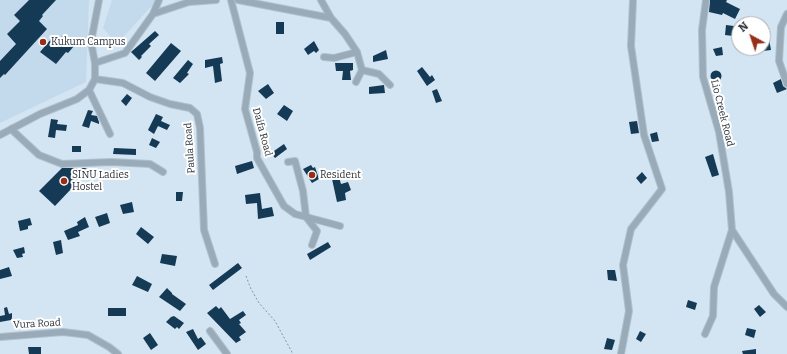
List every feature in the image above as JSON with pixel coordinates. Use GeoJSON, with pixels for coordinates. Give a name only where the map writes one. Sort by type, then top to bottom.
{"type":"FeatureCollection","features":[{"type":"Feature","properties":{"kind":"street"},"geometry":{"type":"LineString","coordinates":[[0,135],[40,114],[77,99],[89,90],[95,79],[95,63],[91,42],[99,0]]}},
{"type":"Feature","properties":{"kind":"street"},"geometry":{"type":"LineString","coordinates":[[95,63],[125,53],[153,14],[159,0]]}},
{"type":"Feature","properties":{"kind":"street"},"geometry":{"type":"LineString","coordinates":[[153,14],[189,2],[216,0]]}},
{"type":"Feature","properties":{"kind":"street","name":"Daifa Road"},"geometry":{"type":"LineString","coordinates":[[231,0],[250,73],[245,109],[257,152],[257,158],[284,206],[295,214],[340,226]]}},
{"type":"Feature","properties":{"kind":"street"},"geometry":{"type":"LineString","coordinates":[[238,0],[331,18]]}},
{"type":"Feature","properties":{"kind":"street"},"geometry":{"type":"LineString","coordinates":[[321,0],[331,18],[346,34],[357,52],[362,70],[356,82]]}},
{"type":"Feature","properties":{"kind":"street"},"geometry":{"type":"LineString","coordinates":[[621,354],[629,311],[623,265],[631,229],[662,189],[644,135],[631,46],[633,0]]}},
{"type":"Feature","properties":{"kind":"street","name":"Lio Creek Road"},"geometry":{"type":"LineString","coordinates":[[706,0],[702,37],[703,77],[718,132],[729,192],[732,230]]}},
{"type":"Feature","properties":{"kind":"street"},"geometry":{"type":"LineString","coordinates":[[787,14],[780,27],[779,61],[787,84]]}},
{"type":"Feature","properties":{"kind":"street"},"geometry":{"type":"LineString","coordinates":[[324,57],[334,58],[357,52]]}},
{"type":"Feature","properties":{"kind":"street"},"geometry":{"type":"LineString","coordinates":[[362,70],[379,74],[390,85]]}},
{"type":"Feature","properties":{"kind":"street","name":"Paula Road"},"geometry":{"type":"LineString","coordinates":[[95,79],[123,83],[150,97],[170,104],[190,108],[196,114],[200,128],[204,230],[215,264]]}},
{"type":"Feature","properties":{"kind":"street"},"geometry":{"type":"LineString","coordinates":[[89,90],[110,134]]}},
{"type":"Feature","properties":{"kind":"street"},"geometry":{"type":"LineString","coordinates":[[11,129],[38,155],[62,164],[111,162],[150,164],[162,172]]}},
{"type":"Feature","properties":{"kind":"street"},"geometry":{"type":"LineString","coordinates":[[288,162],[295,161],[306,217],[317,231],[312,244]]}},
{"type":"Feature","properties":{"kind":"street"},"geometry":{"type":"LineString","coordinates":[[732,230],[774,294],[787,307]]}},
{"type":"Feature","properties":{"kind":"street"},"geometry":{"type":"LineString","coordinates":[[705,334],[713,316],[714,287],[732,230]]}},
{"type":"Feature","properties":{"kind":"street"},"geometry":{"type":"LineString","coordinates":[[210,331],[227,354]]}},
{"type":"Feature","properties":{"kind":"street","name":"Vura Road"},"geometry":{"type":"LineString","coordinates":[[0,337],[63,332],[88,335],[118,354]]}},
{"type":"Feature","properties":{"kind":"path"},"geometry":{"type":"LineString","coordinates":[[246,276],[259,303],[275,322],[293,354]]}},
{"type":"Feature","properties":{"kind":"shaded area","name":"Kukum Campus"},"geometry":{"type":"Polygon","coordinates":[[[0,0],[89,0],[86,82],[0,123],[0,0]]]}},
{"type":"Feature","properties":{"kind":"shaded area"},"geometry":{"type":"Polygon","coordinates":[[[112,0],[157,0],[117,44],[103,28],[112,0]]]}},
{"type":"Feature","properties":{"kind":"building"},"geometry":{"type":"Polygon","coordinates":[[[29,0],[56,0],[42,15],[43,16],[39,21],[47,29],[5,75],[4,74],[0,78],[0,61],[16,44],[7,34],[20,21],[14,15],[29,0]]]}},
{"type":"Feature","properties":{"kind":"building"},"geometry":{"type":"Polygon","coordinates":[[[710,0],[727,0],[726,2],[740,9],[736,16],[731,17],[723,13],[722,15],[709,12],[710,0]]]}},
{"type":"Feature","properties":{"kind":"building"},"geometry":{"type":"Polygon","coordinates":[[[276,22],[284,22],[284,34],[276,34],[276,22]]]}},
{"type":"Feature","properties":{"kind":"building"},"geometry":{"type":"Polygon","coordinates":[[[726,25],[731,26],[731,36],[725,35],[726,25]]]}},
{"type":"Feature","properties":{"kind":"building"},"geometry":{"type":"Polygon","coordinates":[[[155,31],[159,35],[149,44],[151,46],[139,60],[131,52],[155,31]]]}},
{"type":"Feature","properties":{"kind":"building"},"geometry":{"type":"Polygon","coordinates":[[[64,34],[75,45],[68,53],[66,52],[56,64],[40,52],[52,38],[57,42],[64,34]]]}},
{"type":"Feature","properties":{"kind":"building"},"geometry":{"type":"Polygon","coordinates":[[[314,41],[319,50],[316,53],[314,51],[308,55],[304,49],[314,41]]]}},
{"type":"Feature","properties":{"kind":"building"},"geometry":{"type":"Polygon","coordinates":[[[171,43],[181,51],[155,81],[146,73],[171,43]]]}},
{"type":"Feature","properties":{"kind":"building"},"geometry":{"type":"Polygon","coordinates":[[[722,47],[723,55],[716,56],[713,49],[722,47]]]}},
{"type":"Feature","properties":{"kind":"building"},"geometry":{"type":"Polygon","coordinates":[[[386,50],[388,59],[373,62],[373,56],[386,50]]]}},
{"type":"Feature","properties":{"kind":"building"},"geometry":{"type":"Polygon","coordinates":[[[222,57],[223,63],[220,64],[222,81],[215,83],[213,66],[205,68],[205,60],[222,57]]]}},
{"type":"Feature","properties":{"kind":"building"},"geometry":{"type":"Polygon","coordinates":[[[188,60],[193,64],[187,73],[189,74],[180,83],[173,78],[188,60]]]}},
{"type":"Feature","properties":{"kind":"building"},"geometry":{"type":"Polygon","coordinates":[[[335,63],[353,63],[353,70],[350,71],[351,80],[342,80],[343,71],[336,71],[335,63]]]}},
{"type":"Feature","properties":{"kind":"building"},"geometry":{"type":"Polygon","coordinates":[[[422,67],[430,77],[432,75],[435,80],[427,86],[417,71],[422,67]]]}},
{"type":"Feature","properties":{"kind":"building"},"geometry":{"type":"Polygon","coordinates":[[[714,71],[718,71],[720,72],[720,80],[714,81],[711,78],[711,74],[714,71]]]}},
{"type":"Feature","properties":{"kind":"building"},"geometry":{"type":"Polygon","coordinates":[[[781,79],[783,86],[787,89],[777,93],[773,83],[781,79]]]}},
{"type":"Feature","properties":{"kind":"building"},"geometry":{"type":"Polygon","coordinates":[[[268,84],[274,93],[266,99],[258,91],[268,84]]]}},
{"type":"Feature","properties":{"kind":"building"},"geometry":{"type":"Polygon","coordinates":[[[384,85],[385,93],[369,94],[369,87],[384,85]]]}},
{"type":"Feature","properties":{"kind":"building"},"geometry":{"type":"Polygon","coordinates":[[[437,89],[442,101],[436,103],[432,91],[437,89]]]}},
{"type":"Feature","properties":{"kind":"building"},"geometry":{"type":"Polygon","coordinates":[[[127,94],[132,98],[126,106],[121,101],[127,94]]]}},
{"type":"Feature","properties":{"kind":"building"},"geometry":{"type":"Polygon","coordinates":[[[284,105],[293,111],[287,121],[277,114],[284,105]]]}},
{"type":"Feature","properties":{"kind":"building"},"geometry":{"type":"Polygon","coordinates":[[[88,110],[93,111],[91,115],[97,116],[99,122],[99,124],[91,121],[89,128],[82,126],[88,110]]]}},
{"type":"Feature","properties":{"kind":"building"},"geometry":{"type":"Polygon","coordinates":[[[156,114],[163,117],[161,121],[170,125],[167,130],[158,126],[154,134],[148,130],[156,114]]]}},
{"type":"Feature","properties":{"kind":"building"},"geometry":{"type":"Polygon","coordinates":[[[51,119],[58,120],[57,124],[67,125],[66,131],[56,130],[55,138],[48,137],[51,119]]]}},
{"type":"Feature","properties":{"kind":"building"},"geometry":{"type":"Polygon","coordinates":[[[637,121],[639,133],[631,134],[629,122],[637,121]]]}},
{"type":"Feature","properties":{"kind":"building"},"geometry":{"type":"Polygon","coordinates":[[[657,132],[659,141],[652,142],[650,134],[657,132]]]}},
{"type":"Feature","properties":{"kind":"building"},"geometry":{"type":"Polygon","coordinates":[[[152,138],[160,142],[156,148],[149,145],[152,138]]]}},
{"type":"Feature","properties":{"kind":"building"},"geometry":{"type":"Polygon","coordinates":[[[284,144],[287,149],[275,158],[271,153],[284,144]]]}},
{"type":"Feature","properties":{"kind":"building"},"geometry":{"type":"Polygon","coordinates":[[[72,146],[81,146],[81,152],[72,152],[72,146]]]}},
{"type":"Feature","properties":{"kind":"building"},"geometry":{"type":"Polygon","coordinates":[[[114,148],[136,149],[136,155],[113,154],[114,148]]]}},
{"type":"Feature","properties":{"kind":"building"},"geometry":{"type":"Polygon","coordinates":[[[713,154],[719,175],[712,177],[705,157],[713,154]]]}},
{"type":"Feature","properties":{"kind":"building"},"geometry":{"type":"Polygon","coordinates":[[[252,161],[254,168],[237,174],[235,166],[252,161]]]}},
{"type":"Feature","properties":{"kind":"building","name":"Resident"},"geometry":{"type":"Polygon","coordinates":[[[311,165],[313,168],[315,167],[319,179],[312,183],[303,169],[311,165]]]}},
{"type":"Feature","properties":{"kind":"building","name":"SINU Ladies Hostel"},"geometry":{"type":"Polygon","coordinates":[[[62,168],[85,168],[89,170],[55,206],[39,191],[62,168]]]}},
{"type":"Feature","properties":{"kind":"building"},"geometry":{"type":"Polygon","coordinates":[[[642,172],[647,178],[641,184],[636,178],[642,172]]]}},
{"type":"Feature","properties":{"kind":"building"},"geometry":{"type":"Polygon","coordinates":[[[339,177],[341,184],[348,182],[351,190],[345,193],[346,200],[337,202],[332,179],[339,177]]]}},
{"type":"Feature","properties":{"kind":"building"},"geometry":{"type":"Polygon","coordinates":[[[176,192],[183,192],[182,201],[176,201],[176,192]]]}},
{"type":"Feature","properties":{"kind":"building"},"geometry":{"type":"Polygon","coordinates":[[[260,193],[262,209],[272,207],[274,216],[258,219],[257,203],[246,204],[245,195],[260,193]]]}},
{"type":"Feature","properties":{"kind":"building"},"geometry":{"type":"Polygon","coordinates":[[[132,202],[134,212],[123,214],[120,205],[132,202]]]}},
{"type":"Feature","properties":{"kind":"building"},"geometry":{"type":"Polygon","coordinates":[[[107,213],[110,223],[99,227],[95,217],[107,213]]]}},
{"type":"Feature","properties":{"kind":"building"},"geometry":{"type":"Polygon","coordinates":[[[85,217],[89,227],[78,232],[80,236],[68,240],[64,231],[78,225],[77,222],[85,217]]]}},
{"type":"Feature","properties":{"kind":"building"},"geometry":{"type":"Polygon","coordinates":[[[30,218],[32,225],[28,226],[28,229],[20,231],[18,221],[30,218]]]}},
{"type":"Feature","properties":{"kind":"building"},"geometry":{"type":"Polygon","coordinates":[[[141,227],[154,237],[148,244],[136,234],[141,227]]]}},
{"type":"Feature","properties":{"kind":"building"},"geometry":{"type":"Polygon","coordinates":[[[61,240],[63,253],[56,255],[53,242],[61,240]]]}},
{"type":"Feature","properties":{"kind":"building"},"geometry":{"type":"Polygon","coordinates":[[[328,242],[331,247],[310,260],[307,254],[328,242]]]}},
{"type":"Feature","properties":{"kind":"building"},"geometry":{"type":"Polygon","coordinates":[[[24,247],[25,253],[22,254],[23,257],[17,258],[13,250],[24,247]]]}},
{"type":"Feature","properties":{"kind":"building"},"geometry":{"type":"Polygon","coordinates":[[[162,254],[177,256],[175,266],[160,263],[162,254]]]}},
{"type":"Feature","properties":{"kind":"building"},"geometry":{"type":"Polygon","coordinates":[[[238,263],[242,268],[213,290],[209,285],[238,263]]]}},
{"type":"Feature","properties":{"kind":"building"},"geometry":{"type":"Polygon","coordinates":[[[9,267],[12,276],[0,279],[0,270],[9,267]]]}},
{"type":"Feature","properties":{"kind":"building"},"geometry":{"type":"Polygon","coordinates":[[[607,270],[615,270],[617,281],[608,280],[607,270]]]}},
{"type":"Feature","properties":{"kind":"building"},"geometry":{"type":"Polygon","coordinates":[[[137,276],[152,284],[148,292],[132,285],[137,276]]]}},
{"type":"Feature","properties":{"kind":"building"},"geometry":{"type":"Polygon","coordinates":[[[167,288],[172,294],[186,304],[180,311],[159,297],[167,288]]]}},
{"type":"Feature","properties":{"kind":"building"},"geometry":{"type":"Polygon","coordinates":[[[688,300],[697,303],[695,310],[686,307],[688,300]]]}},
{"type":"Feature","properties":{"kind":"building"},"geometry":{"type":"Polygon","coordinates":[[[759,305],[766,312],[760,317],[754,309],[759,305]]]}},
{"type":"Feature","properties":{"kind":"building"},"geometry":{"type":"Polygon","coordinates":[[[216,306],[219,309],[221,307],[230,319],[243,311],[246,315],[239,320],[241,323],[239,324],[246,332],[239,337],[241,340],[236,343],[207,313],[216,306]]]}},
{"type":"Feature","properties":{"kind":"building"},"geometry":{"type":"Polygon","coordinates":[[[7,307],[9,314],[12,313],[12,318],[11,320],[0,322],[0,316],[5,315],[4,308],[7,307]]]}},
{"type":"Feature","properties":{"kind":"building"},"geometry":{"type":"Polygon","coordinates":[[[108,308],[126,308],[126,316],[108,316],[108,308]]]}},
{"type":"Feature","properties":{"kind":"building"},"geometry":{"type":"Polygon","coordinates":[[[174,316],[184,323],[179,329],[177,327],[175,329],[166,322],[174,316]]]}},
{"type":"Feature","properties":{"kind":"building"},"geometry":{"type":"Polygon","coordinates":[[[747,328],[756,330],[754,338],[745,335],[747,328]]]}},
{"type":"Feature","properties":{"kind":"building"},"geometry":{"type":"Polygon","coordinates":[[[193,329],[198,339],[201,337],[206,344],[198,350],[186,332],[193,329]]]}},
{"type":"Feature","properties":{"kind":"building"},"geometry":{"type":"Polygon","coordinates":[[[640,331],[646,334],[641,342],[636,339],[640,331]]]}},
{"type":"Feature","properties":{"kind":"building"},"geometry":{"type":"Polygon","coordinates":[[[150,333],[158,345],[151,350],[143,338],[150,333]]]}},
{"type":"Feature","properties":{"kind":"building"},"geometry":{"type":"Polygon","coordinates":[[[607,338],[615,340],[612,350],[604,349],[607,338]]]}},
{"type":"Feature","properties":{"kind":"building"},"geometry":{"type":"Polygon","coordinates":[[[28,347],[41,347],[41,354],[29,354],[28,347]]]}},
{"type":"Feature","properties":{"kind":"building"},"geometry":{"type":"Polygon","coordinates":[[[756,349],[756,354],[743,354],[742,351],[756,349]]]}},
{"type":"Feature","properties":{"kind":"place","name":"Kukum Campus"},"geometry":{"type":"Point","coordinates":[43,42]}},
{"type":"Feature","properties":{"kind":"place","name":"Resident"},"geometry":{"type":"Point","coordinates":[312,175]}},
{"type":"Feature","properties":{"kind":"place","name":"SINU Ladies Hostel"},"geometry":{"type":"Point","coordinates":[64,181]}}]}
